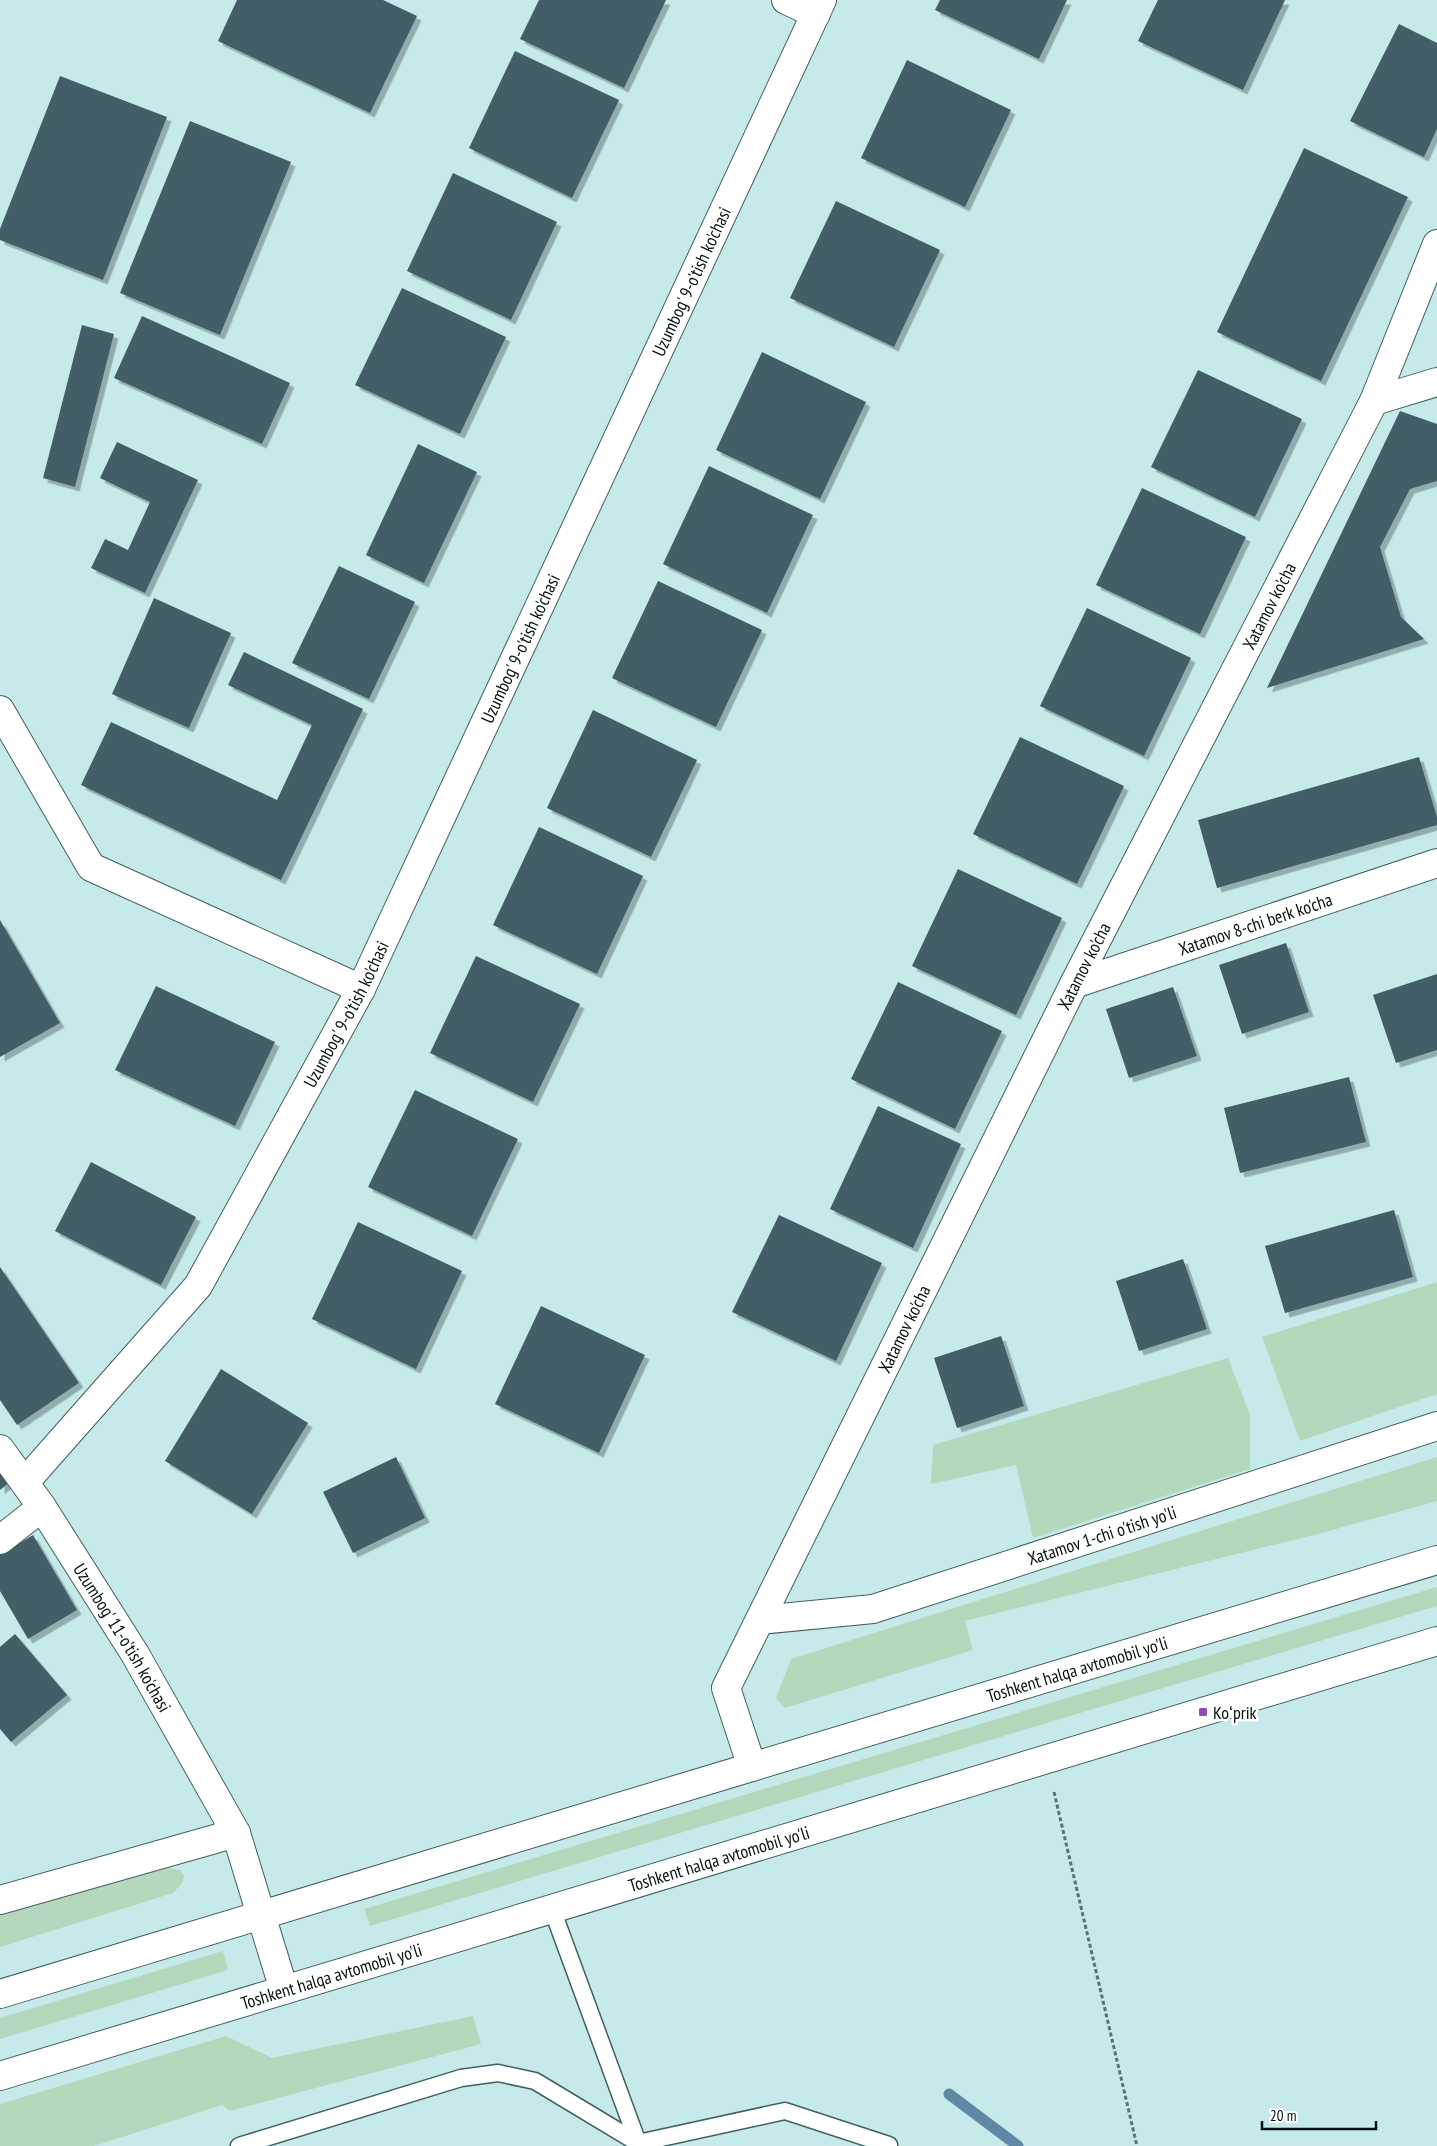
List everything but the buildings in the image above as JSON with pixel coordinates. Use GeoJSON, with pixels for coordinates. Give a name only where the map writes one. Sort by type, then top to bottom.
{"type":"FeatureCollection","features":[{"type":"Feature","properties":{"kind":"main road"},"geometry":{"type":"LineString","coordinates":[[786,0],[819,7]]}},
{"type":"Feature","properties":{"kind":"main road","name":"Uzumbog' 9-o'tish ko'chasi"},"geometry":{"type":"LineString","coordinates":[[24,1482],[198,1286],[361,989],[819,7]]}},
{"type":"Feature","properties":{"kind":"main road","name":"Xatamov ko'cha"},"geometry":{"type":"LineString","coordinates":[[752,1767],[726,1688],[1074,984],[1374,401],[1437,244]]}},
{"type":"Feature","properties":{"kind":"main road"},"geometry":{"type":"LineString","coordinates":[[1374,401],[1437,382]]}},
{"type":"Feature","properties":{"kind":"main road"},"geometry":{"type":"LineString","coordinates":[[0,710],[90,867],[361,989]]}},
{"type":"Feature","properties":{"kind":"main road","name":"Xatamov 8-chi berk ko'cha"},"geometry":{"type":"LineString","coordinates":[[1074,984],[1437,863]]}},
{"type":"Feature","properties":{"kind":"main road","name":"Xatamov 1-chi o'tish yo'li"},"geometry":{"type":"LineString","coordinates":[[760,1620],[873,1609],[1437,1426]]}},
{"type":"Feature","properties":{"kind":"main road","name":"Uzumbog' 11-o'tish ko'chasi"},"geometry":{"type":"LineString","coordinates":[[0,1449],[42,1507],[135,1654],[236,1833],[284,1990]]}},
{"type":"Feature","properties":{"kind":"main road"},"geometry":{"type":"LineString","coordinates":[[0,1540],[42,1507]]}},
{"type":"Feature","properties":{"kind":"main road","name":"Toshkent halqa avtomobil yo'li"},"geometry":{"type":"LineString","coordinates":[[0,1994],[1437,1560]]}},
{"type":"Feature","properties":{"kind":"main road","name":"Toshkent halqa avtomobil yo'li"},"geometry":{"type":"LineString","coordinates":[[0,2076],[1437,1641]]}},
{"type":"Feature","properties":{"kind":"main road"},"geometry":{"type":"LineString","coordinates":[[0,1900],[236,1833]]}},
{"type":"Feature","properties":{"kind":"lane"},"geometry":{"type":"LineString","coordinates":[[552,1909],[633,2144]]}},
{"type":"Feature","properties":{"kind":"lane"},"geometry":{"type":"LineString","coordinates":[[238,2146],[460,2078],[498,2073],[535,2081],[633,2144],[785,2112],[889,2145]]}},
{"type":"Feature","properties":{"kind":"path"},"geometry":{"type":"LineString","coordinates":[[1047,1760],[1137,2146]]}},
{"type":"Feature","properties":{"kind":"green space"},"geometry":{"type":"Polygon","coordinates":[[[1437,1282],[1437,1394],[1300,1441],[1262,1337],[1437,1282]]]}},
{"type":"Feature","properties":{"kind":"green space"},"geometry":{"type":"Polygon","coordinates":[[[1228,1358],[1250,1415],[1250,1469],[1033,1538],[1016,1465],[931,1484],[933,1445],[1228,1358]]]}},
{"type":"Feature","properties":{"kind":"green space"},"geometry":{"type":"Polygon","coordinates":[[[1437,1457],[1437,1501],[1318,1534],[965,1621],[973,1650],[785,1708],[776,1698],[791,1659],[1437,1457]]]}},
{"type":"Feature","properties":{"kind":"green space"},"geometry":{"type":"Polygon","coordinates":[[[1437,1587],[1437,1606],[370,1926],[364,1909],[1437,1587]]]}},
{"type":"Feature","properties":{"kind":"green space"},"geometry":{"type":"Polygon","coordinates":[[[164,1867],[180,1870],[184,1876],[182,1883],[173,1893],[0,1947],[0,1914],[164,1867]]]}},
{"type":"Feature","properties":{"kind":"green space"},"geometry":{"type":"Polygon","coordinates":[[[223,1951],[228,1970],[0,2039],[0,2018],[223,1951]]]}},
{"type":"Feature","properties":{"kind":"green space"},"geometry":{"type":"Polygon","coordinates":[[[473,2016],[481,2044],[230,2111],[222,2105],[94,2146],[0,2146],[0,2104],[226,2036],[272,2058],[473,2016]]]}},
{"type":"Feature","properties":{"kind":"waterway"},"geometry":{"type":"LineString","coordinates":[[949,2094],[1018,2146]]}},
{"type":"Feature","properties":{"kind":"place","name":"Koʻprik"},"geometry":{"type":"Point","coordinates":[1203,1712]}}]}
